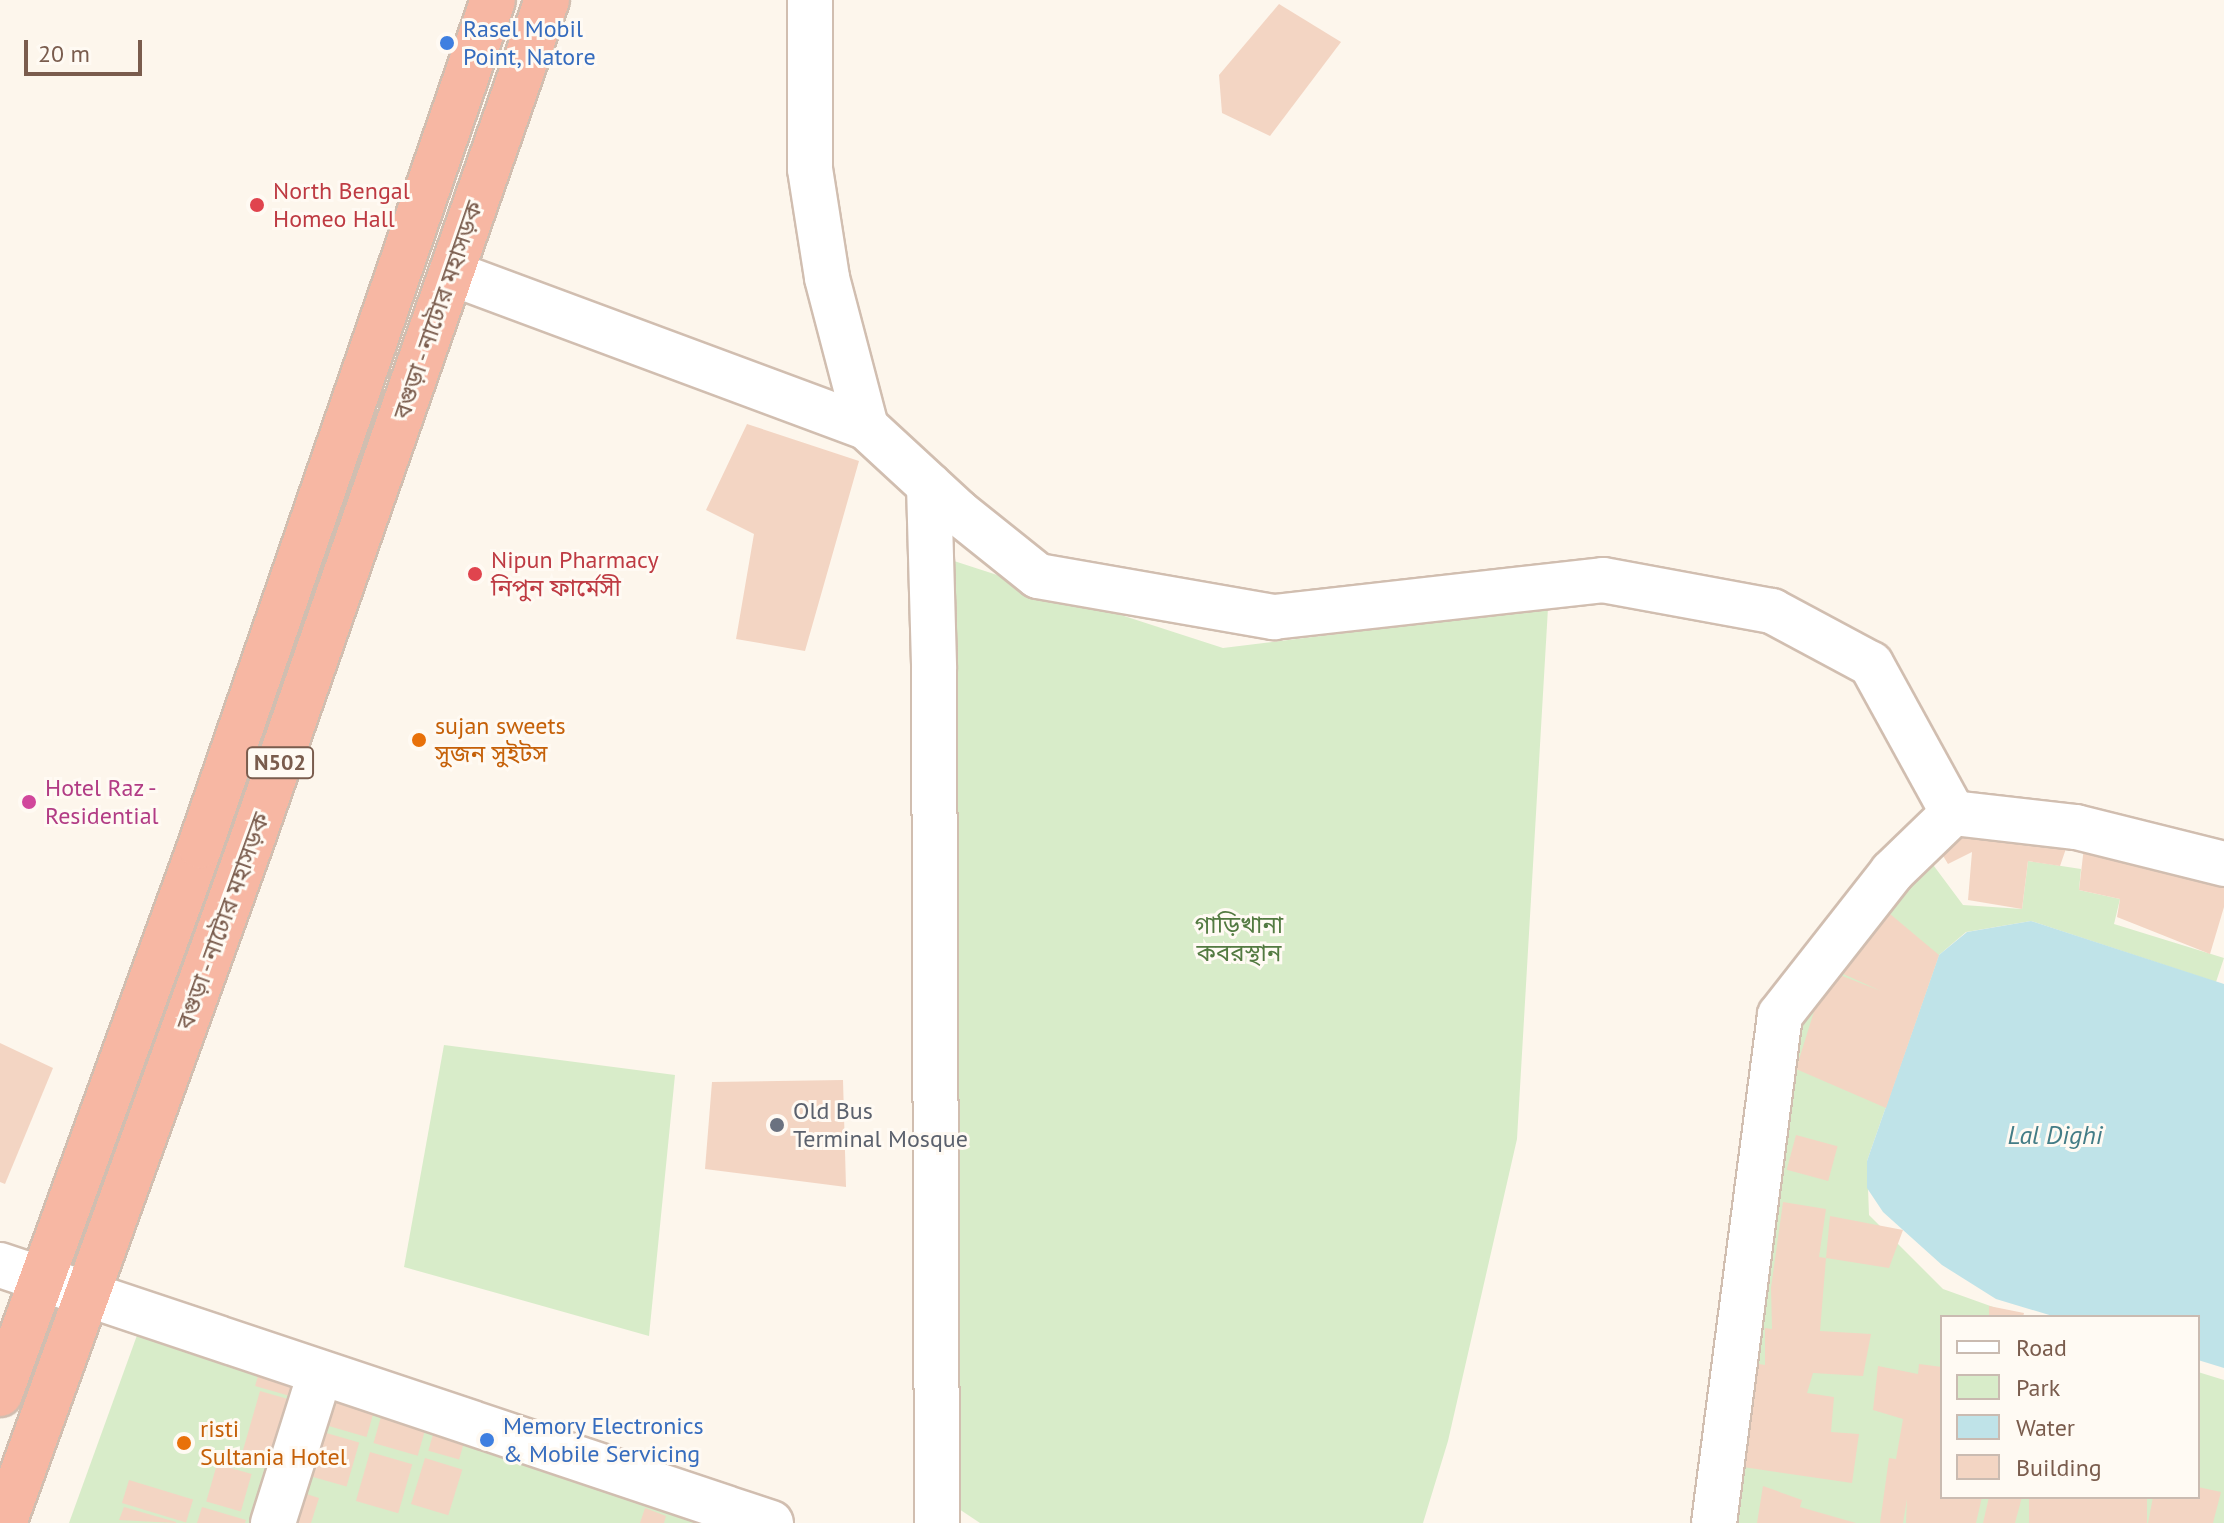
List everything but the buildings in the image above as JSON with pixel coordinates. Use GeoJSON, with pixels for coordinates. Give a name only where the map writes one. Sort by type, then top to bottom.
{"type":"FeatureCollection","features":[{"type":"Feature","properties":{"kind":"highway","name":"বগুড়া - নাটোর মহাসড়ক"},"geometry":{"type":"LineString","coordinates":[[0,1394],[44,1282],[493,0]]}},
{"type":"Feature","properties":{"kind":"highway","name":"বগুড়া - নাটোর মহাসড়ক"},"geometry":{"type":"LineString","coordinates":[[4,1523],[89,1297],[547,0]]}},
{"type":"Feature","properties":{"kind":"street"},"geometry":{"type":"LineString","coordinates":[[810,0],[810,169],[827,278],[866,427]]}},
{"type":"Feature","properties":{"kind":"street"},"geometry":{"type":"LineString","coordinates":[[451,273],[866,427],[929,485],[1038,576],[1274,617],[1603,580],[1772,611],[1871,664],[1953,813]]}},
{"type":"Feature","properties":{"kind":"street"},"geometry":{"type":"LineString","coordinates":[[929,485],[934,669],[937,1523]]}},
{"type":"Feature","properties":{"kind":"street"},"geometry":{"type":"LineString","coordinates":[[1953,813],[2076,827],[2224,864]]}},
{"type":"Feature","properties":{"kind":"street"},"geometry":{"type":"LineString","coordinates":[[1714,1523],[1780,1015],[1892,872],[1953,813]]}},
{"type":"Feature","properties":{"kind":"street"},"geometry":{"type":"LineString","coordinates":[[0,1265],[771,1523]]}},
{"type":"Feature","properties":{"kind":"street"},"geometry":{"type":"LineString","coordinates":[[273,1523],[320,1374]]}},
{"type":"Feature","properties":{"kind":"green space","name":"গাড়িখানা কবরস্থান"},"geometry":{"type":"Polygon","coordinates":[[[951,560],[1223,648],[1548,608],[1517,1139],[1448,1441],[1423,1523],[980,1523],[947,1501],[951,560]]]}},
{"type":"Feature","properties":{"kind":"green space"},"geometry":{"type":"Polygon","coordinates":[[[1928,858],[1963,905],[2022,909],[2028,861],[2081,869],[2079,890],[2120,899],[2114,924],[2224,958],[2216,982],[2031,921],[1966,932],[1939,955],[1867,1161],[1869,1215],[1943,1289],[2015,1315],[1940,1315],[1940,1499],[2200,1499],[2200,1373],[2224,1380],[2224,1523],[1713,1523],[1780,1015],[1928,858]]]}},
{"type":"Feature","properties":{"kind":"green space"},"geometry":{"type":"Polygon","coordinates":[[[444,1045],[675,1075],[649,1336],[404,1267],[444,1045]]]}},
{"type":"Feature","properties":{"kind":"green space"},"geometry":{"type":"Polygon","coordinates":[[[144,1316],[771,1523],[69,1523],[144,1316]]]}},
{"type":"Feature","properties":{"kind":"water","name":"Lal Dighi"},"geometry":{"type":"Polygon","coordinates":[[[2031,921],[2224,984],[2224,1368],[2200,1361],[2200,1315],[2049,1315],[1996,1299],[1942,1265],[1883,1212],[1867,1188],[1867,1161],[1939,955],[1967,932],[2031,921]]]}},
{"type":"Feature","properties":{"kind":"place","name":"Rasel Mobil Point, Natore"},"geometry":{"type":"Point","coordinates":[447,43]}},
{"type":"Feature","properties":{"kind":"place","name":"North Bengal Homeo Hall"},"geometry":{"type":"Point","coordinates":[257,205]}},
{"type":"Feature","properties":{"kind":"place","name":"Nipun Pharmacy নিপুন ফার্মেসী"},"geometry":{"type":"Point","coordinates":[475,574]}},
{"type":"Feature","properties":{"kind":"place","name":"sujan sweets সুজন সুইটস"},"geometry":{"type":"Point","coordinates":[419,740]}},
{"type":"Feature","properties":{"kind":"place","name":"Hotel Raz - Residential"},"geometry":{"type":"Point","coordinates":[29,802]}},
{"type":"Feature","properties":{"kind":"place","name":"Old Bus Terminal Mosque"},"geometry":{"type":"Point","coordinates":[777,1125]}},
{"type":"Feature","properties":{"kind":"place","name":"Memory Electronics & Mobile Servicing"},"geometry":{"type":"Point","coordinates":[487,1440]}},
{"type":"Feature","properties":{"kind":"place","name":"risti Sultania Hotel"},"geometry":{"type":"Point","coordinates":[184,1443]}}]}
